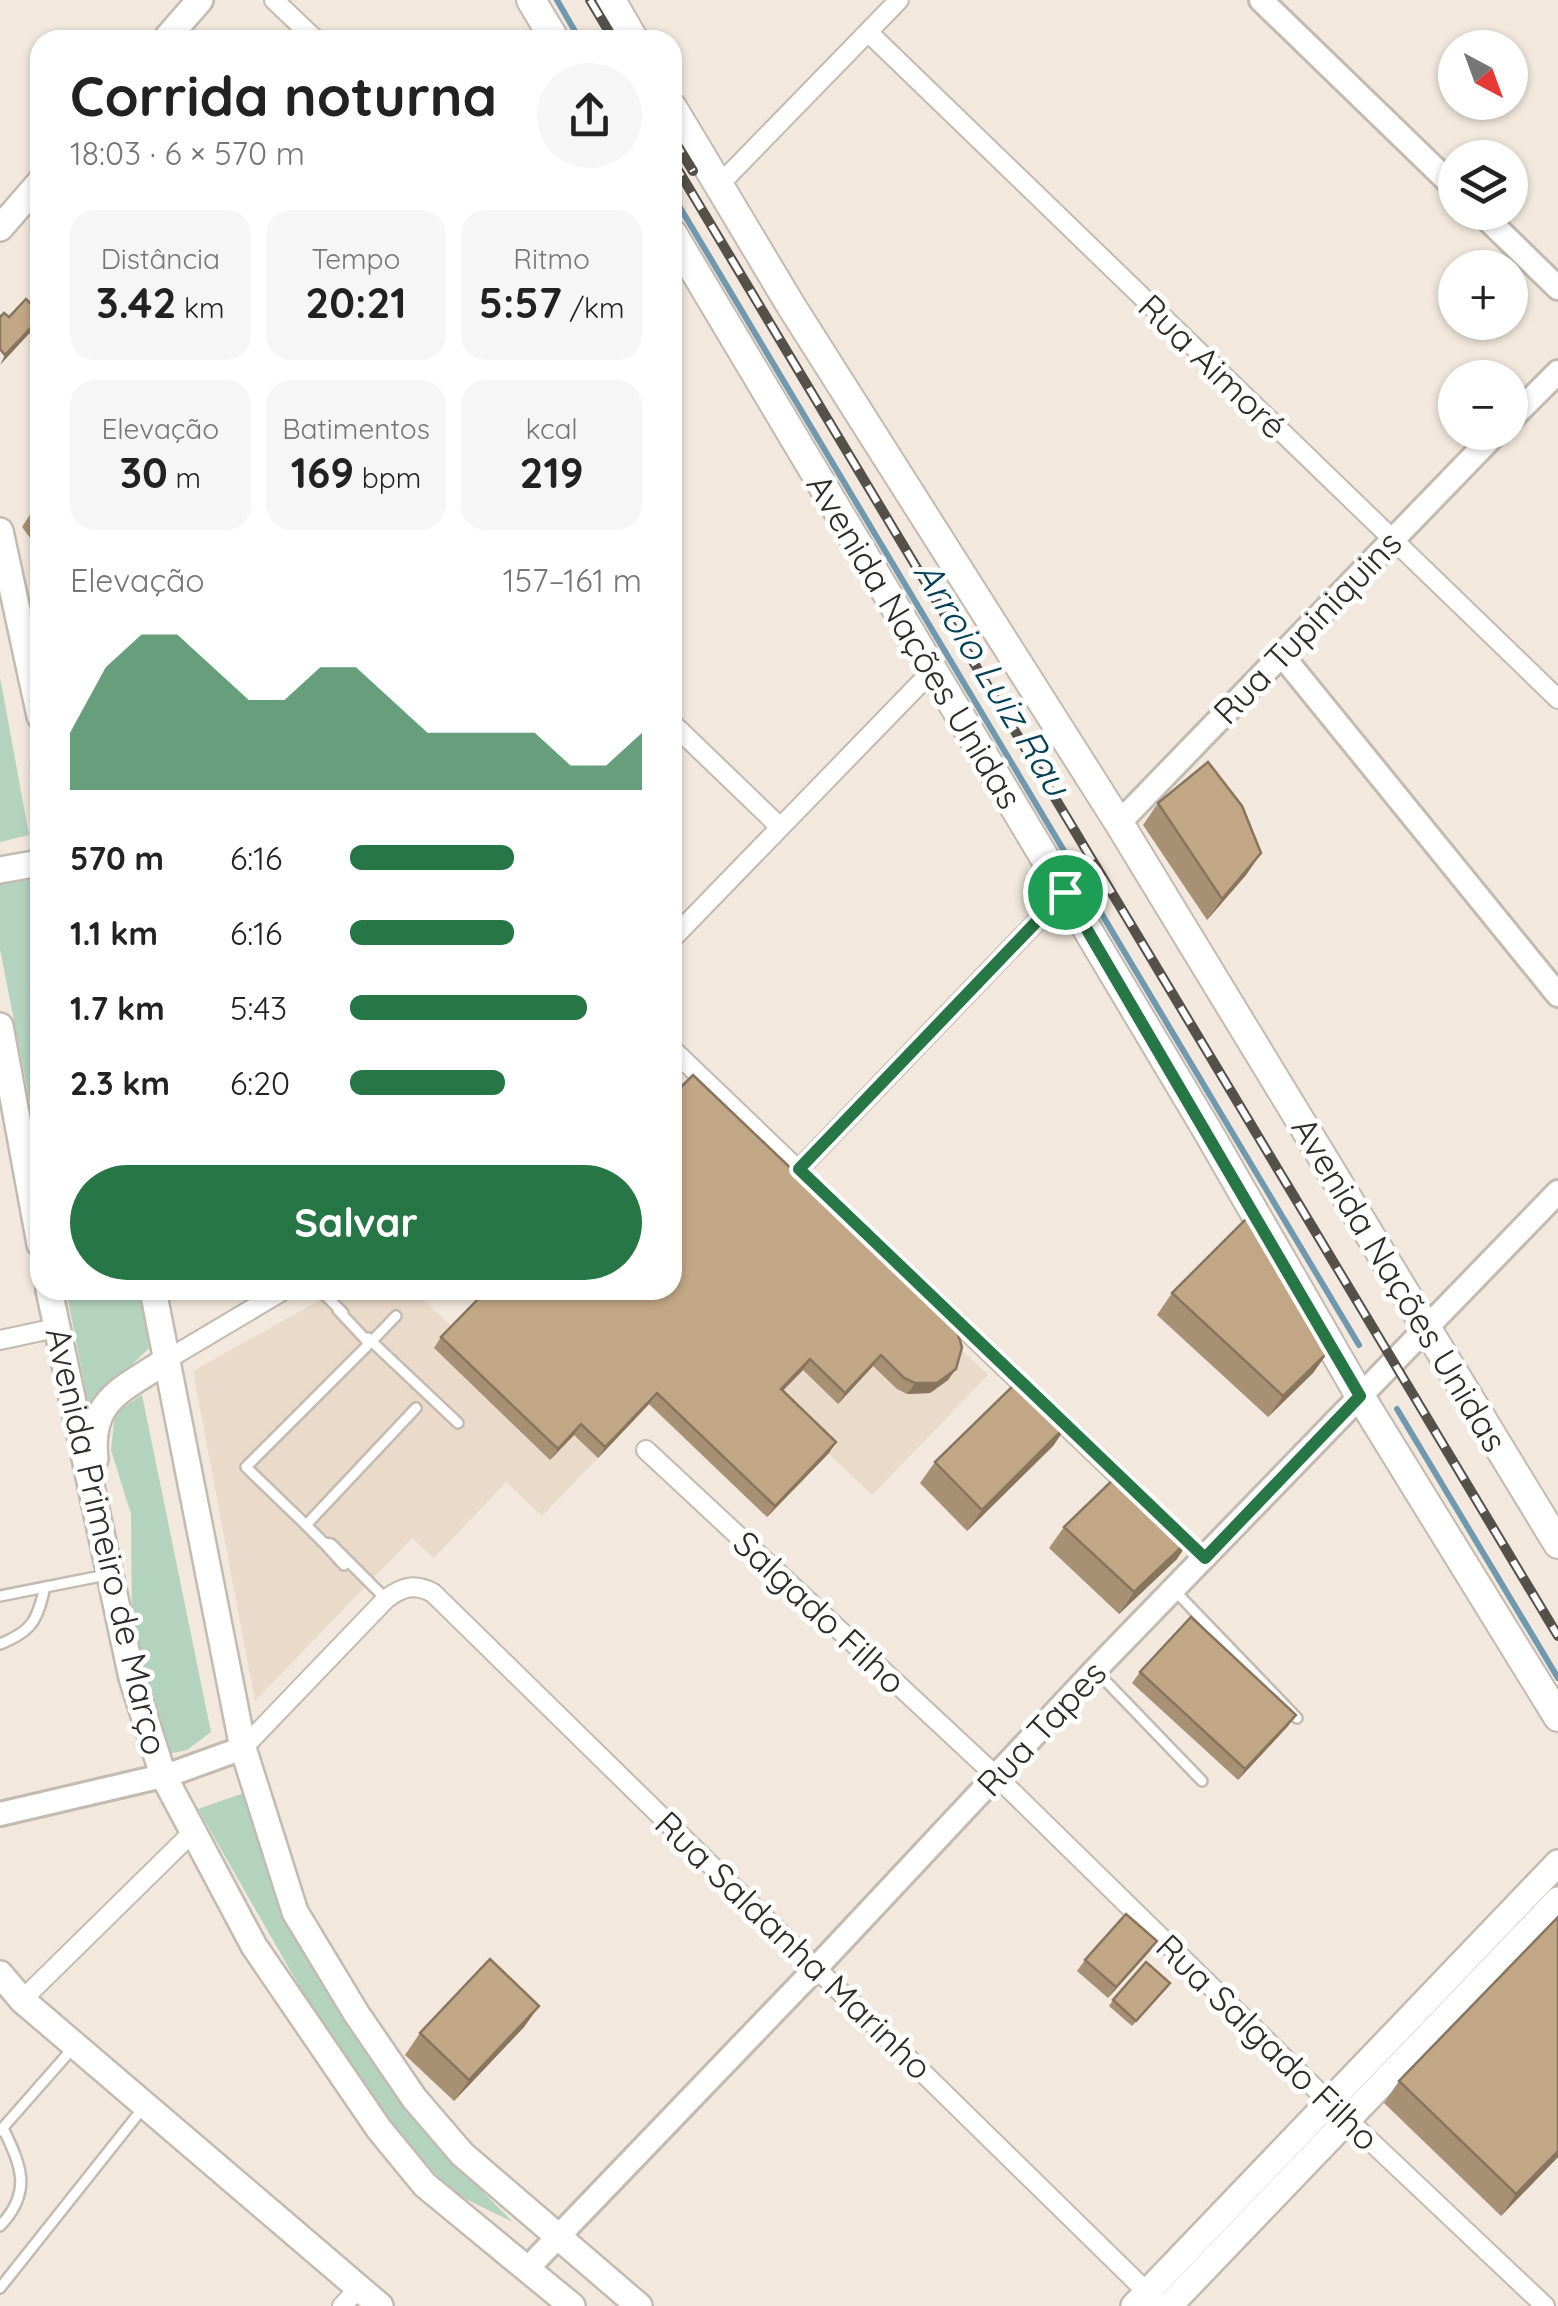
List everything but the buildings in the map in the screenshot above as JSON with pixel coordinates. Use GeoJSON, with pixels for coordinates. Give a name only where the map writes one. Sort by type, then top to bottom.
{"type":"FeatureCollection","features":[{"type":"Feature","properties":{"kind":"main road"},"geometry":{"type":"LineString","coordinates":[[174,30],[200,0]]}},
{"type":"Feature","properties":{"kind":"main road"},"geometry":{"type":"LineString","coordinates":[[530,0],[549,30]]}},
{"type":"Feature","properties":{"kind":"main road"},"geometry":{"type":"LineString","coordinates":[[611,0],[628,30]]}},
{"type":"Feature","properties":{"kind":"main road","name":"Avenida Nações Unidas"},"geometry":{"type":"LineString","coordinates":[[682,124],[1119,823],[1558,1544]]}},
{"type":"Feature","properties":{"kind":"main road"},"geometry":{"type":"LineString","coordinates":[[0,228],[30,194]]}},
{"type":"Feature","properties":{"kind":"main road","name":"Avenida Nações Unidas"},"geometry":{"type":"LineString","coordinates":[[682,250],[1360,1396],[1558,1717]]}},
{"type":"Feature","properties":{"kind":"main road"},"geometry":{"type":"LineString","coordinates":[[0,531],[30,670]]}},
{"type":"Feature","properties":{"kind":"main road"},"geometry":{"type":"LineString","coordinates":[[0,870],[30,866]]}},
{"type":"Feature","properties":{"kind":"main road"},"geometry":{"type":"LineString","coordinates":[[0,1026],[30,1190]]}},
{"type":"Feature","properties":{"kind":"main road","name":"Avenida Primeiro de Março"},"geometry":{"type":"LineString","coordinates":[[50,1300],[132,1678],[164,1775],[254,1946],[379,2130],[424,2185],[572,2306]]}},
{"type":"Feature","properties":{"kind":"main road"},"geometry":{"type":"LineString","coordinates":[[155,1300],[243,1748],[295,1912],[356,2014],[414,2098],[462,2154],[639,2306]]}},
{"type":"Feature","properties":{"kind":"main road"},"geometry":{"type":"LineString","coordinates":[[108,1571],[94,1425],[110,1399],[168,1359]]}},
{"type":"Feature","properties":{"kind":"main road"},"geometry":{"type":"LineString","coordinates":[[1148,2301],[1435,2010],[1558,1863]]}},
{"type":"Feature","properties":{"kind":"main road"},"geometry":{"type":"LineString","coordinates":[[1435,2010],[1558,1900]]}},
{"type":"Feature","properties":{"kind":"main road"},"geometry":{"type":"LineString","coordinates":[[0,1974],[22,2000],[145,2106],[351,2297],[380,2306]]}},
{"type":"Feature","properties":{"kind":"main road"},"geometry":{"type":"LineString","coordinates":[[1170,2306],[1338,2111]]}},
{"type":"Feature","properties":{"kind":"street"},"geometry":{"type":"LineString","coordinates":[[274,0],[306,30]]}},
{"type":"Feature","properties":{"kind":"street"},"geometry":{"type":"LineString","coordinates":[[718,186],[900,0]]}},
{"type":"Feature","properties":{"kind":"street"},"geometry":{"type":"LineString","coordinates":[[1261,0],[1438,172]]}},
{"type":"Feature","properties":{"kind":"street","name":"Rua Aimoré"},"geometry":{"type":"LineString","coordinates":[[868,32],[1558,699]]}},
{"type":"Feature","properties":{"kind":"street"},"geometry":{"type":"LineString","coordinates":[[1498,230],[1558,288]]}},
{"type":"Feature","properties":{"kind":"street"},"geometry":{"type":"LineString","coordinates":[[1528,402],[1558,372]]}},
{"type":"Feature","properties":{"kind":"street","name":"Rua Tupiniquins"},"geometry":{"type":"LineString","coordinates":[[1119,823],[1479,450]]}},
{"type":"Feature","properties":{"kind":"street"},"geometry":{"type":"LineString","coordinates":[[1281,654],[1558,994]]}},
{"type":"Feature","properties":{"kind":"street"},"geometry":{"type":"LineString","coordinates":[[682,929],[932,671]]}},
{"type":"Feature","properties":{"kind":"street"},"geometry":{"type":"LineString","coordinates":[[682,733],[780,826]]}},
{"type":"Feature","properties":{"kind":"street"},"geometry":{"type":"LineString","coordinates":[[792,1175],[1065,892]]}},
{"type":"Feature","properties":{"kind":"street"},"geometry":{"type":"LineString","coordinates":[[682,1060],[792,1175],[1149,1505]]}},
{"type":"Feature","properties":{"kind":"street","name":"Rua Tapes"},"geometry":{"type":"LineString","coordinates":[[528,2268],[1173,1589],[1198,1551],[1360,1396],[1558,1192]]}},
{"type":"Feature","properties":{"kind":"street"},"geometry":{"type":"LineString","coordinates":[[168,1359],[267,1300]]}},
{"type":"Feature","properties":{"kind":"street"},"geometry":{"type":"LineString","coordinates":[[0,1340],[56,1328]]}},
{"type":"Feature","properties":{"kind":"street","name":"Salgado Filho"},"geometry":{"type":"LineString","coordinates":[[646,1450],[995,1775]]}},
{"type":"Feature","properties":{"kind":"street","name":"Rua Saldanha Marinho"},"geometry":{"type":"LineString","coordinates":[[386,1600],[400,1588],[422,1588],[444,1603],[817,1967],[1148,2301]]}},
{"type":"Feature","properties":{"kind":"street"},"geometry":{"type":"LineString","coordinates":[[0,1814],[193,1768],[243,1748],[386,1600]]}},
{"type":"Feature","properties":{"kind":"street","name":"Rua Salgado Filho"},"geometry":{"type":"LineString","coordinates":[[995,1775],[1338,2111],[1545,2306]]}},
{"type":"Feature","properties":{"kind":"street"},"geometry":{"type":"LineString","coordinates":[[22,2000],[194,1831]]}},
{"type":"Feature","properties":{"kind":"lane"},"geometry":{"type":"LineString","coordinates":[[329,1300],[369,1344],[458,1424]]}},
{"type":"Feature","properties":{"kind":"lane"},"geometry":{"type":"LineString","coordinates":[[386,1600],[331,1544],[324,1542],[246,1468],[396,1316]]}},
{"type":"Feature","properties":{"kind":"lane"},"geometry":{"type":"LineString","coordinates":[[306,1525],[416,1408]]}},
{"type":"Feature","properties":{"kind":"lane"},"geometry":{"type":"LineString","coordinates":[[0,1596],[108,1571]]}},
{"type":"Feature","properties":{"kind":"lane"},"geometry":{"type":"LineString","coordinates":[[0,1644],[20,1635],[36,1620],[45,1587]]}},
{"type":"Feature","properties":{"kind":"lane"},"geometry":{"type":"LineString","coordinates":[[1173,1589],[1297,1718]]}},
{"type":"Feature","properties":{"kind":"lane"},"geometry":{"type":"LineString","coordinates":[[1095,1670],[1202,1780]]}},
{"type":"Feature","properties":{"kind":"lane"},"geometry":{"type":"LineString","coordinates":[[2,2220],[22,2191],[20,2169],[2,2129],[74,2046]]}},
{"type":"Feature","properties":{"kind":"lane"},"geometry":{"type":"LineString","coordinates":[[0,2288],[145,2106]]}},
{"type":"Feature","properties":{"kind":"shaded area"},"geometry":{"type":"Polygon","coordinates":[[[686,1086],[988,1375],[872,1495],[828,1453],[767,1517],[649,1405],[542,1516],[506,1482],[434,1558],[412,1538],[255,1701],[193,1371],[320,1300],[424,1300],[453,1328],[614,1300],[682,1300],[686,1086]]]}},
{"type":"Feature","properties":{"kind":"green space"},"geometry":{"type":"Polygon","coordinates":[[[0,677],[29,835],[0,842],[0,677]]]}},
{"type":"Feature","properties":{"kind":"green space"},"geometry":{"type":"Polygon","coordinates":[[[30,879],[30,1103],[0,949],[0,883],[30,879]]]}},
{"type":"Feature","properties":{"kind":"green space"},"geometry":{"type":"Polygon","coordinates":[[[68,1300],[141,1300],[149,1348],[89,1407],[68,1300]]]}},
{"type":"Feature","properties":{"kind":"green space"},"geometry":{"type":"Polygon","coordinates":[[[142,1395],[211,1732],[187,1750],[164,1755],[132,1635],[131,1514],[111,1450],[115,1413],[142,1395]]]}},
{"type":"Feature","properties":{"kind":"green space"},"geometry":{"type":"Polygon","coordinates":[[[244,1793],[287,1913],[337,2008],[421,2122],[513,2222],[453,2193],[397,2131],[339,2056],[198,1809],[244,1793]]]}},
{"type":"Feature","properties":{"kind":"waterway","name":"Arroio Luiz Rau"},"geometry":{"type":"LineString","coordinates":[[557,0],[574,30]]}},
{"type":"Feature","properties":{"kind":"waterway","name":"Arroio Luiz Rau"},"geometry":{"type":"LineString","coordinates":[[682,211],[1359,1345]]}},
{"type":"Feature","properties":{"kind":"waterway","name":"Arroio Luiz Rau"},"geometry":{"type":"LineString","coordinates":[[1397,1409],[1558,1678]]}},
{"type":"Feature","properties":{"kind":"railway"},"geometry":{"type":"LineString","coordinates":[[590,0],[608,30]]}},
{"type":"Feature","properties":{"kind":"railway"},"geometry":{"type":"LineString","coordinates":[[682,153],[693,171]]}},
{"type":"Feature","properties":{"kind":"railway"},"geometry":{"type":"LineString","coordinates":[[682,177],[1558,1636]]}},
{"type":"Feature","properties":{"kind":"route"},"geometry":{"type":"LineString","coordinates":[[1065,892],[1360,1396],[1205,1558],[799,1169],[1065,892]]}}]}
